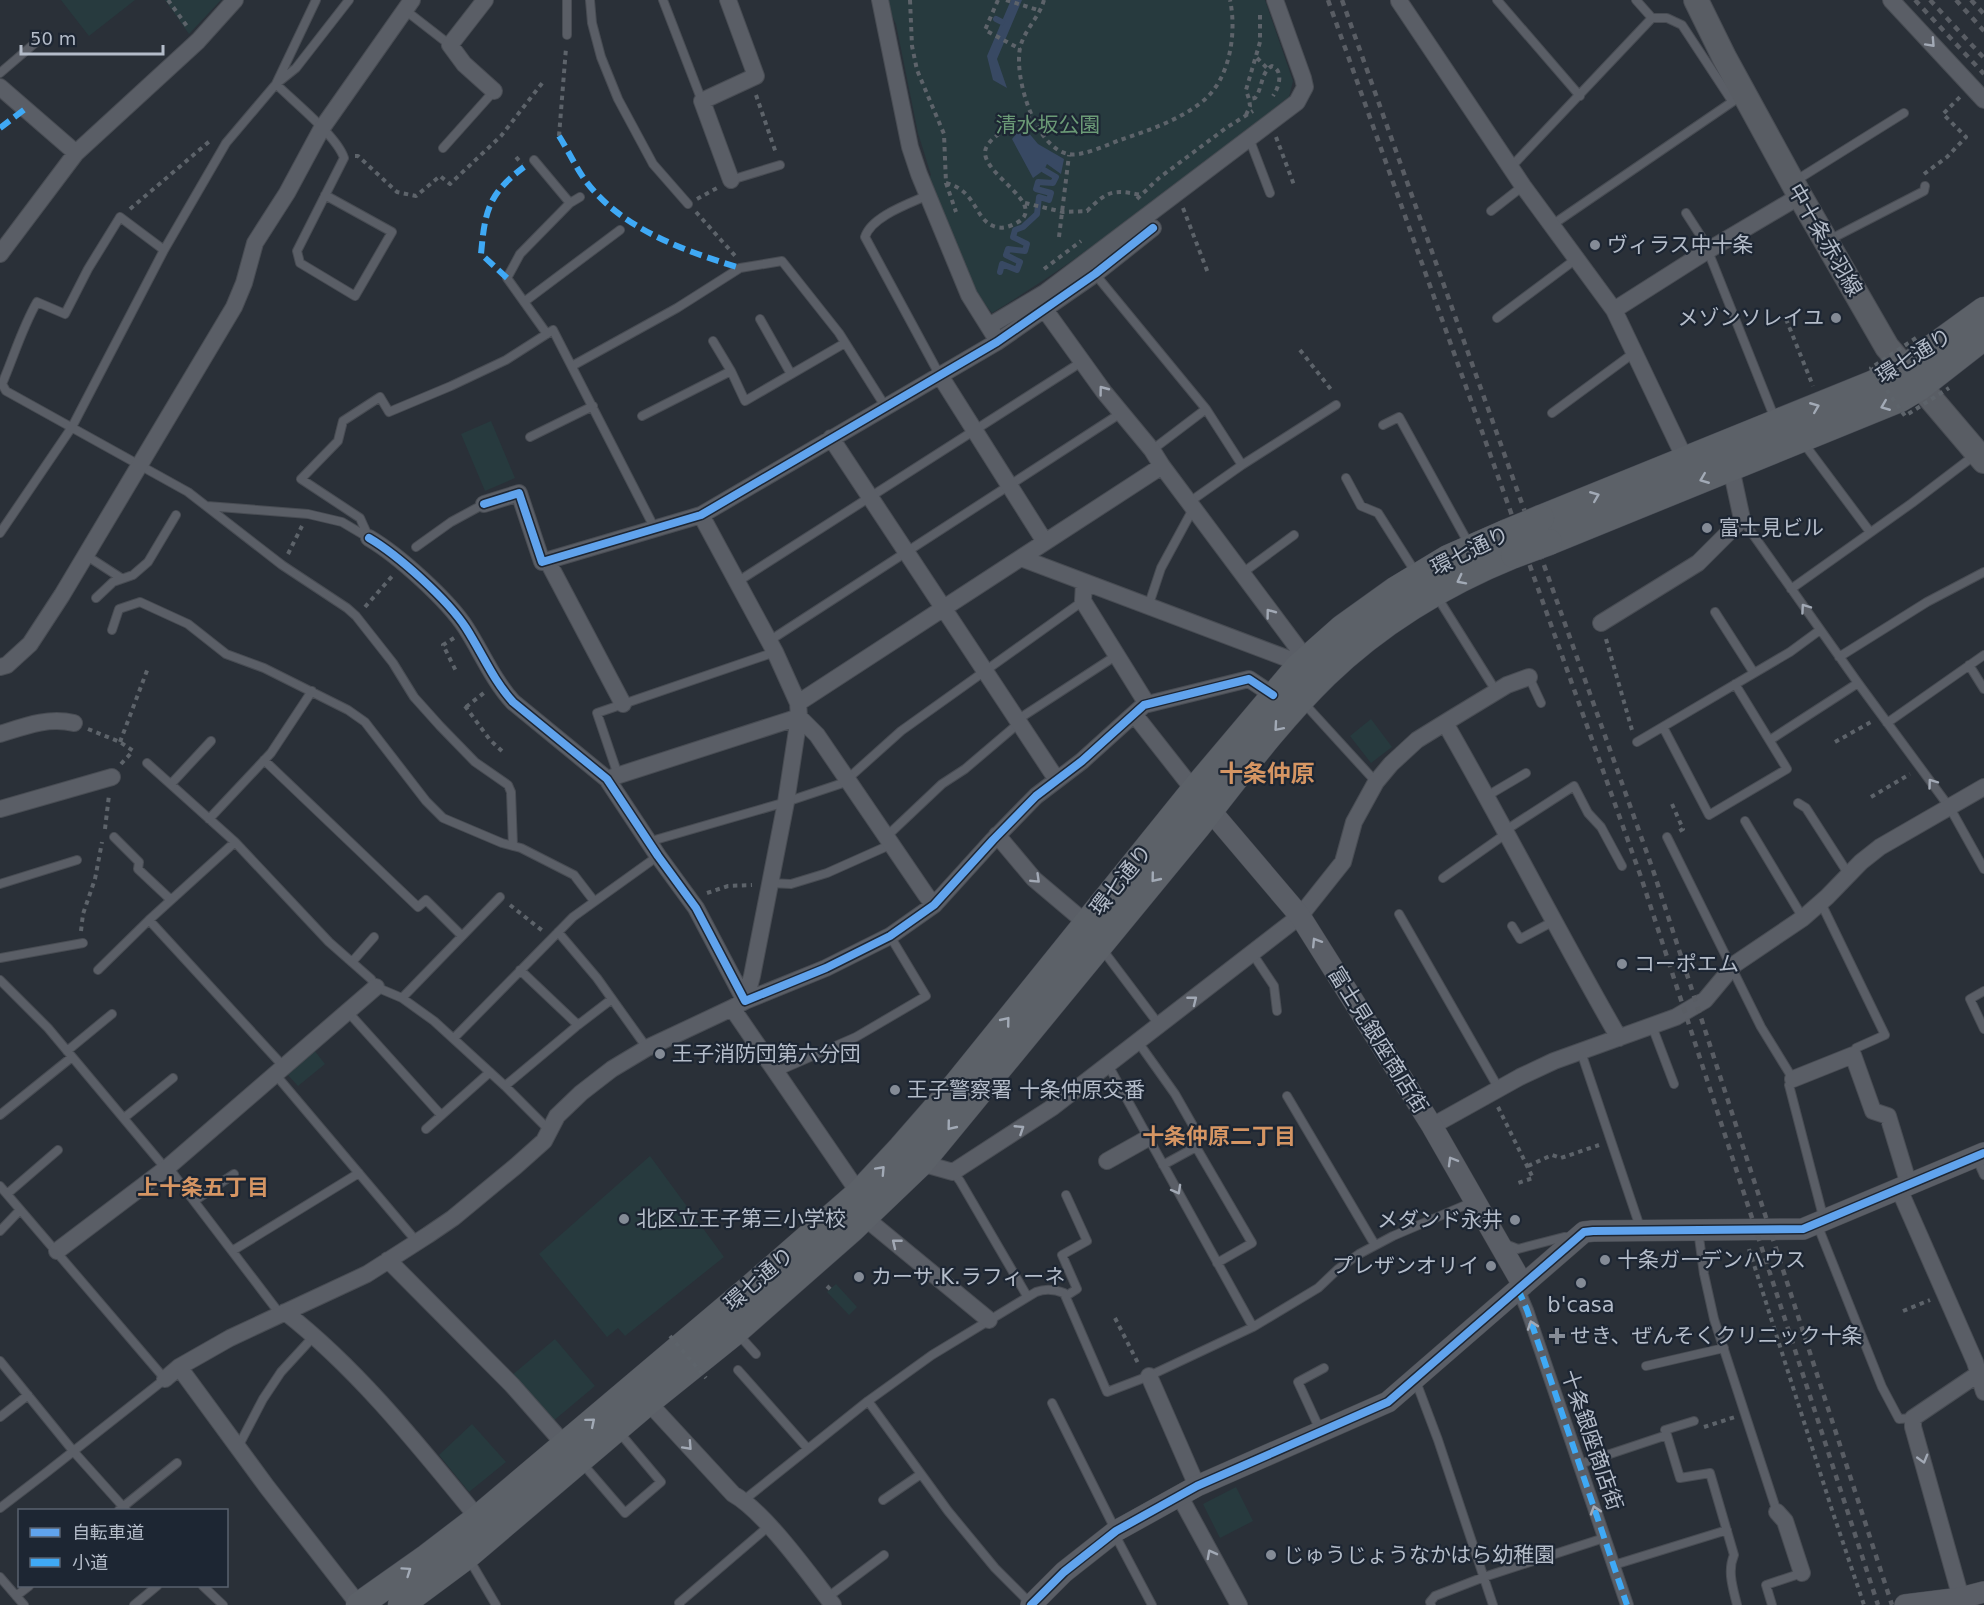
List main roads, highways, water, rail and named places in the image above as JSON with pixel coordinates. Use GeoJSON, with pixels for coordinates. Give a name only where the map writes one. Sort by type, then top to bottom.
{"type":"FeatureCollection","features":[{"type":"Feature","properties":{"kind":"main road","name":"中十条赤羽線"},"geometry":{"type":"LineString","coordinates":[[1696,0],[1738,98],[1796,189],[1887,347],[1912,378],[1979,451]]}},
{"type":"Feature","properties":{"kind":"main road","name":"環七通り"},"geometry":{"type":"LineString","coordinates":[[413,1602],[467,1556],[573,1453],[861,1205],[921,1163],[1100,946],[1240,771],[1326,675],[1363,642],[1403,613],[1448,558],[1472,548],[1510,544],[1545,530],[1731,468],[1900,399],[1912,378],[1984,310]]}},
{"type":"Feature","properties":{"kind":"main road","name":"環七通り"},"geometry":{"type":"LineString","coordinates":[[1545,530],[1685,459],[1874,383],[1912,378],[1984,337]]}},
{"type":"Feature","properties":{"kind":"main road","name":"環七通り"},"geometry":{"type":"LineString","coordinates":[[359,1605],[428,1557],[478,1518],[573,1453],[617,1429],[735,1332],[861,1205],[901,1149],[956,1085],[1194,790],[1273,695],[1304,662],[1342,628],[1395,590],[1427,585],[1485,567],[1510,544]]}},
{"type":"Feature","properties":{"kind":"water"},"geometry":{"type":"Polygon","coordinates":[[[1011,0],[1022,0],[997,59],[1007,88],[993,80],[987,56],[1011,0]]]}},
{"type":"Feature","properties":{"kind":"water"},"geometry":{"type":"Polygon","coordinates":[[[1023,126],[1038,144],[1064,159],[1061,174],[1047,164],[1044,170],[1033,178],[1012,139],[1023,126]]]}},
{"type":"Feature","properties":{"kind":"waterway"},"geometry":{"type":"LineString","coordinates":[[996,19],[1002,22]]}},
{"type":"Feature","properties":{"kind":"waterway"},"geometry":{"type":"LineString","coordinates":[[1000,272],[1002,264],[1017,270],[1020,262],[1006,255],[1008,249],[1025,251],[1027,244],[1013,237],[1015,230],[1023,227],[1037,214],[1039,197],[1049,200],[1051,193],[1036,189],[1038,182],[1053,183],[1056,177],[1044,170]]}},
{"type":"Feature","properties":{"kind":"railway"},"geometry":{"type":"LineString","coordinates":[[1328,0],[1641,877],[1878,1605]]}},
{"type":"Feature","properties":{"kind":"railway"},"geometry":{"type":"LineString","coordinates":[[1342,0],[1653,870],[1892,1605]]}},
{"type":"Feature","properties":{"kind":"railway"},"geometry":{"type":"LineString","coordinates":[[1915,0],[1984,74]]}},
{"type":"Feature","properties":{"kind":"railway"},"geometry":{"type":"LineString","coordinates":[[1930,0],[1984,58]]}},
{"type":"Feature","properties":{"kind":"railway"},"geometry":{"type":"LineString","coordinates":[[1956,0],[1984,31]]}},
{"type":"Feature","properties":{"kind":"railway"},"geometry":{"type":"LineString","coordinates":[[1971,0],[1984,14]]}},
{"type":"Feature","properties":{"kind":"place","name":"ヴィラス中十条"},"geometry":{"type":"Point","coordinates":[1595,245]}},
{"type":"Feature","properties":{"kind":"place","name":"メゾンソレイユ"},"geometry":{"type":"Point","coordinates":[1836,318]}},
{"type":"Feature","properties":{"kind":"place","name":"富士見ビル"},"geometry":{"type":"Point","coordinates":[1707,528]}},
{"type":"Feature","properties":{"kind":"place","name":"コーポエム"},"geometry":{"type":"Point","coordinates":[1622,964]}},
{"type":"Feature","properties":{"kind":"place","name":"王子消防団第六分団"},"geometry":{"type":"Point","coordinates":[660,1054]}},
{"type":"Feature","properties":{"kind":"place","name":"王子警察署 十条仲原交番"},"geometry":{"type":"Point","coordinates":[895,1090]}},
{"type":"Feature","properties":{"kind":"place","name":"北区立王子第三小学校"},"geometry":{"type":"Point","coordinates":[624,1219]}},
{"type":"Feature","properties":{"kind":"place","name":"メダンド永井"},"geometry":{"type":"Point","coordinates":[1515,1220]}},
{"type":"Feature","properties":{"kind":"place","name":"十条ガーデンハウス"},"geometry":{"type":"Point","coordinates":[1605,1260]}},
{"type":"Feature","properties":{"kind":"place","name":"プレザンオリイ"},"geometry":{"type":"Point","coordinates":[1491,1266]}},
{"type":"Feature","properties":{"kind":"place","name":"カーサ.K.ラフィーネ"},"geometry":{"type":"Point","coordinates":[859,1277]}},
{"type":"Feature","properties":{"kind":"place","name":"b'casa"},"geometry":{"type":"Point","coordinates":[1581,1283]}},
{"type":"Feature","properties":{"kind":"place","name":"せき、ぜんそくクリニック十条"},"geometry":{"type":"Point","coordinates":[1557,1336]}},
{"type":"Feature","properties":{"kind":"place","name":"じゅうじょうなかはら幼稚園"},"geometry":{"type":"Point","coordinates":[1271,1555]}},
{"type":"Feature","properties":{"kind":"district","name":"十条仲原"},"geometry":{"type":"Point","coordinates":[1267,774]}},
{"type":"Feature","properties":{"kind":"district","name":"十条仲原二丁目"},"geometry":{"type":"Point","coordinates":[1219,1136]}},
{"type":"Feature","properties":{"kind":"district","name":"上十条五丁目"},"geometry":{"type":"Point","coordinates":[203,1187]}},
{"type":"Feature","properties":{"kind":"park label","name":"清水坂公園"},"geometry":{"type":"Point","coordinates":[1048,125]}}]}
